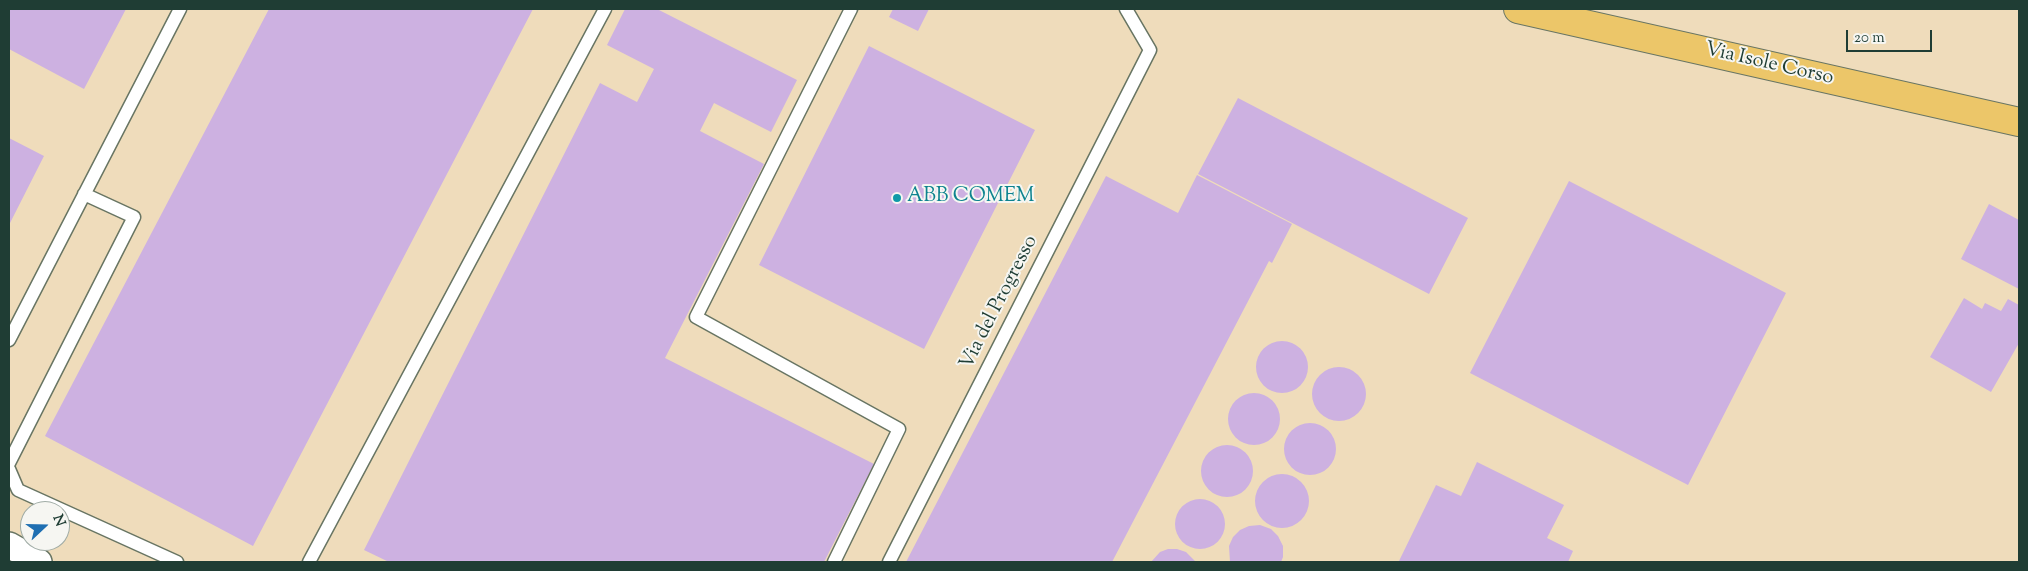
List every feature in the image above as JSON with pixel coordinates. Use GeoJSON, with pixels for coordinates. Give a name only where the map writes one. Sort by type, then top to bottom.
{"type":"FeatureCollection","features":[{"type":"Feature","properties":{"kind":"main road","name":"Via Isole Corso"},"geometry":{"type":"LineString","coordinates":[[1518,9],[2019,122]]}},
{"type":"Feature","properties":{"kind":"street"},"geometry":{"type":"LineString","coordinates":[[9,545],[39,562]]}},
{"type":"Feature","properties":{"kind":"lane"},"geometry":{"type":"LineString","coordinates":[[9,340],[180,9]]}},
{"type":"Feature","properties":{"kind":"lane"},"geometry":{"type":"LineString","coordinates":[[309,562],[605,9]]}},
{"type":"Feature","properties":{"kind":"lane"},"geometry":{"type":"LineString","coordinates":[[834,562],[899,429],[696,317],[851,9]]}},
{"type":"Feature","properties":{"kind":"lane","name":"Via del Progresso"},"geometry":{"type":"LineString","coordinates":[[889,562],[1150,50],[1126,9]]}},
{"type":"Feature","properties":{"kind":"lane"},"geometry":{"type":"LineString","coordinates":[[9,463],[134,217],[84,194]]}},
{"type":"Feature","properties":{"kind":"lane"},"geometry":{"type":"LineString","coordinates":[[9,469],[18,490],[177,562]]}},
{"type":"Feature","properties":{"kind":"building"},"geometry":{"type":"Polygon","coordinates":[[[9,9],[126,9],[84,89],[9,49],[9,9]]]}},
{"type":"Feature","properties":{"kind":"building"},"geometry":{"type":"Polygon","coordinates":[[[269,9],[533,9],[253,546],[45,436],[269,9]]]}},
{"type":"Feature","properties":{"kind":"building"},"geometry":{"type":"Polygon","coordinates":[[[625,9],[657,9],[797,80],[771,132],[714,103],[700,131],[764,164],[665,358],[874,464],[824,562],[389,562],[364,550],[600,83],[637,102],[654,69],[607,45],[625,9]]]}},
{"type":"Feature","properties":{"kind":"building"},"geometry":{"type":"Polygon","coordinates":[[[893,9],[929,9],[918,31],[889,17],[893,9]]]}},
{"type":"Feature","properties":{"kind":"building","name":"ABB COMEM"},"geometry":{"type":"Polygon","coordinates":[[[869,46],[1035,130],[924,349],[759,265],[869,46]]]}},
{"type":"Feature","properties":{"kind":"building"},"geometry":{"type":"Polygon","coordinates":[[[1238,98],[1468,218],[1429,294],[1198,174],[1238,98]]]}},
{"type":"Feature","properties":{"kind":"building"},"geometry":{"type":"Polygon","coordinates":[[[9,138],[44,156],[9,225],[9,138]]]}},
{"type":"Feature","properties":{"kind":"building"},"geometry":{"type":"Polygon","coordinates":[[[1197,175],[1292,224],[1272,263],[1269,261],[1112,562],[906,562],[1106,176],[1178,213],[1197,175]]]}},
{"type":"Feature","properties":{"kind":"building"},"geometry":{"type":"Polygon","coordinates":[[[1569,181],[1786,293],[1688,485],[1470,373],[1569,181]]]}},
{"type":"Feature","properties":{"kind":"building"},"geometry":{"type":"Polygon","coordinates":[[[1989,204],[2019,220],[2019,289],[1961,259],[1989,204]]]}},
{"type":"Feature","properties":{"kind":"building"},"geometry":{"type":"Polygon","coordinates":[[[1964,298],[1982,309],[1985,303],[2001,311],[2008,299],[2019,305],[2019,343],[1991,392],[1930,357],[1964,298]]]}},
{"type":"Feature","properties":{"kind":"building"},"geometry":{"type":"Polygon","coordinates":[[[1277,341],[1287,341],[1301,348],[1308,362],[1308,372],[1301,386],[1287,393],[1277,393],[1267,389],[1260,382],[1256,372],[1256,362],[1260,352],[1267,345],[1277,341]]]}},
{"type":"Feature","properties":{"kind":"building"},"geometry":{"type":"Polygon","coordinates":[[[1339,367],[1349,369],[1358,375],[1364,384],[1366,394],[1364,404],[1358,413],[1349,419],[1339,421],[1329,419],[1320,413],[1314,404],[1312,394],[1314,384],[1320,375],[1329,369],[1339,367]]]}},
{"type":"Feature","properties":{"kind":"building"},"geometry":{"type":"Polygon","coordinates":[[[1254,393],[1268,397],[1276,405],[1280,419],[1276,433],[1268,441],[1254,445],[1240,441],[1232,433],[1228,419],[1232,405],[1240,397],[1254,393]]]}},
{"type":"Feature","properties":{"kind":"building"},"geometry":{"type":"Polygon","coordinates":[[[1310,423],[1320,425],[1328,431],[1334,439],[1336,449],[1334,459],[1328,467],[1320,473],[1310,475],[1300,473],[1292,467],[1286,459],[1284,449],[1286,439],[1292,431],[1300,425],[1310,423]]]}},
{"type":"Feature","properties":{"kind":"building"},"geometry":{"type":"Polygon","coordinates":[[[1227,445],[1237,447],[1245,453],[1251,461],[1253,471],[1251,481],[1245,489],[1237,495],[1227,497],[1217,495],[1209,489],[1203,481],[1201,471],[1203,461],[1209,453],[1217,447],[1227,445]]]}},
{"type":"Feature","properties":{"kind":"building"},"geometry":{"type":"Polygon","coordinates":[[[1477,462],[1564,505],[1547,538],[1573,551],[1568,562],[1399,561],[1436,485],[1461,496],[1477,462]]]}},
{"type":"Feature","properties":{"kind":"building"},"geometry":{"type":"Polygon","coordinates":[[[1282,474],[1292,476],[1301,482],[1307,491],[1309,501],[1307,511],[1301,520],[1292,526],[1282,528],[1272,526],[1263,520],[1257,511],[1255,501],[1257,491],[1263,482],[1272,476],[1282,474]]]}},
{"type":"Feature","properties":{"kind":"building"},"geometry":{"type":"Polygon","coordinates":[[[1200,499],[1210,501],[1218,506],[1223,514],[1225,524],[1223,534],[1218,542],[1210,547],[1200,549],[1190,547],[1182,542],[1177,534],[1175,524],[1177,514],[1182,506],[1190,501],[1200,499]]]}},
{"type":"Feature","properties":{"kind":"building"},"geometry":{"type":"Polygon","coordinates":[[[1260,525],[1271,529],[1278,536],[1283,546],[1281,562],[1230,562],[1229,546],[1233,537],[1240,530],[1249,526],[1260,525]]]}},
{"type":"Feature","properties":{"kind":"building"},"geometry":{"type":"Polygon","coordinates":[[[1168,549],[1186,552],[1196,562],[1151,562],[1160,552],[1168,549]]]}},
{"type":"Feature","properties":{"kind":"place","name":"ABB COMEM"},"geometry":{"type":"Point","coordinates":[897,198]}}]}
